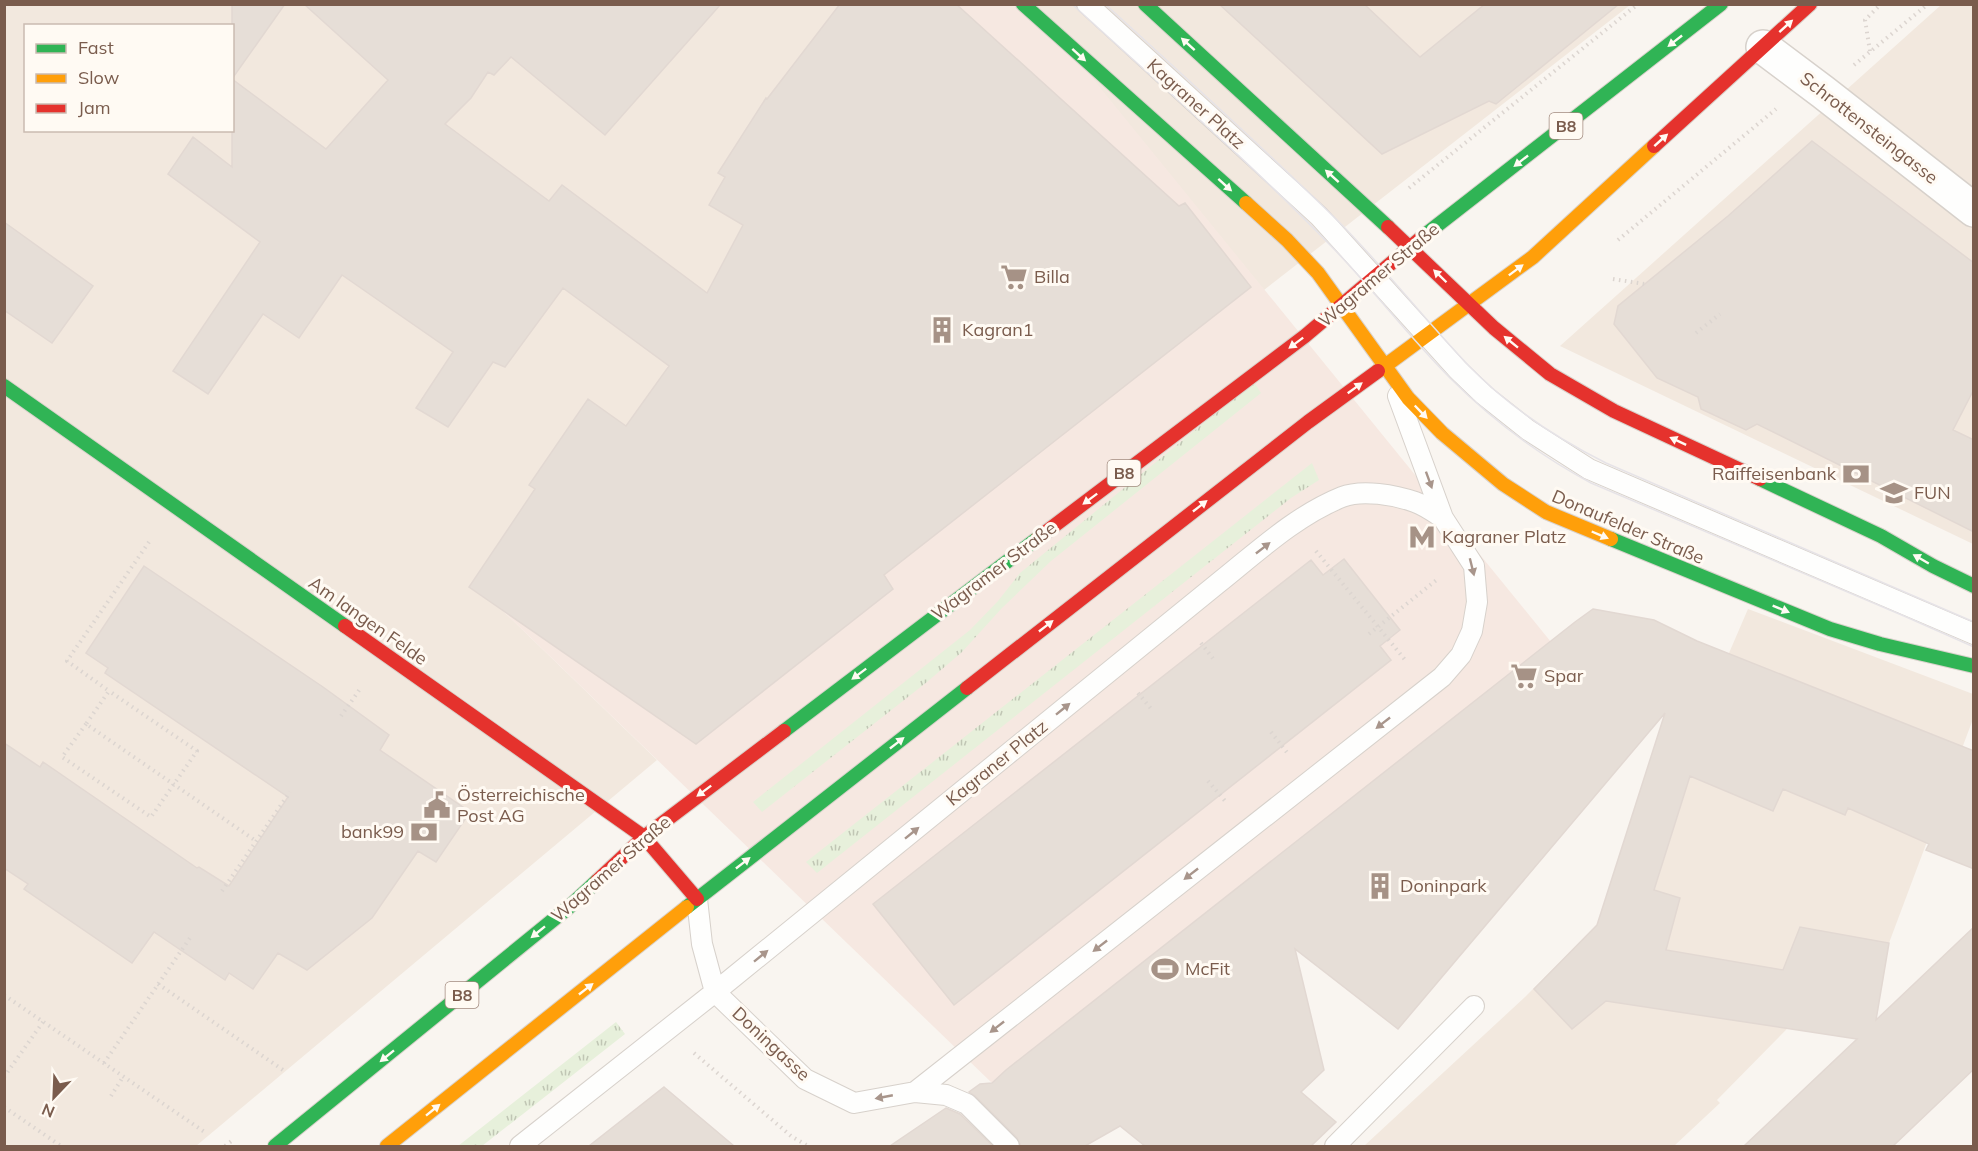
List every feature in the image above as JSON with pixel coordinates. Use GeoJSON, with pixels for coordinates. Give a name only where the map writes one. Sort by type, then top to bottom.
{"type":"FeatureCollection","features":[{"type":"Feature","properties":{"kind":"main road"},"geometry":{"type":"LineString","coordinates":[[1023,4],[1287,240],[1318,273],[1341,307]]}},
{"type":"Feature","properties":{"kind":"main road"},"geometry":{"type":"LineString","coordinates":[[1145,4],[1410,247],[1494,328],[1550,374],[1604,406],[1881,536],[1974,586]]}},
{"type":"Feature","properties":{"kind":"main road","name":"Wagramer Straße"},"geometry":{"type":"LineString","coordinates":[[275,1146],[568,908],[644,837],[1341,307],[1410,247],[1721,4]]}},
{"type":"Feature","properties":{"kind":"main road"},"geometry":{"type":"LineString","coordinates":[[387,1146],[697,899],[1308,422],[1533,257],[1810,4]]}},
{"type":"Feature","properties":{"kind":"main road","name":"Donaufelder Straße"},"geometry":{"type":"LineString","coordinates":[[1341,307],[1408,398],[1442,434],[1503,484],[1546,512],[1695,575],[1839,632],[1974,666]]}},
{"type":"Feature","properties":{"kind":"main road","name":"Am langen Felde"},"geometry":{"type":"LineString","coordinates":[[4,386],[644,837],[697,899]]}},
{"type":"Feature","properties":{"kind":"street","name":"Schrottensteingasse"},"geometry":{"type":"LineString","coordinates":[[1763,47],[1974,210]]}},
{"type":"Feature","properties":{"kind":"lane","name":"Kagraner Platz"},"geometry":{"type":"LineString","coordinates":[[1087,4],[1319,216],[1458,370],[1516,421],[1589,469],[1974,634]]}},
{"type":"Feature","properties":{"kind":"lane","name":"Kagraner Platz"},"geometry":{"type":"LineString","coordinates":[[915,1092],[1442,677],[1461,655],[1472,631],[1477,602],[1474,566],[1443,518],[1401,403],[1384,366]]}},
{"type":"Feature","properties":{"kind":"lane","name":"Kagraner Platz"},"geometry":{"type":"LineString","coordinates":[[715,992],[1208,591],[1300,519],[1343,496],[1365,494],[1391,495],[1416,502],[1443,518]]}},
{"type":"Feature","properties":{"kind":"lane","name":"Doningasse"},"geometry":{"type":"LineString","coordinates":[[697,899],[702,944],[715,992],[805,1079],[854,1103],[915,1092],[946,1095],[967,1104],[1009,1146]]}},
{"type":"Feature","properties":{"kind":"lane"},"geometry":{"type":"LineString","coordinates":[[520,1146],[715,992]]}},
{"type":"Feature","properties":{"kind":"lane"},"geometry":{"type":"LineString","coordinates":[[1335,1146],[1474,1006]]}},
{"type":"Feature","properties":{"kind":"path"},"geometry":{"type":"LineString","coordinates":[[1437,167],[1638,4]]}},
{"type":"Feature","properties":{"kind":"path"},"geometry":{"type":"LineString","coordinates":[[1870,52],[1866,20],[1881,4]]}},
{"type":"Feature","properties":{"kind":"path"},"geometry":{"type":"LineString","coordinates":[[1615,243],[1781,105],[1823,92],[1928,4]]}},
{"type":"Feature","properties":{"kind":"path"},"geometry":{"type":"LineString","coordinates":[[1613,279],[1645,284]]}},
{"type":"Feature","properties":{"kind":"path"},"geometry":{"type":"LineString","coordinates":[[1696,333],[1720,314]]}},
{"type":"Feature","properties":{"kind":"path"},"geometry":{"type":"LineString","coordinates":[[109,691],[62,757],[152,817],[197,751],[67,661],[149,542]]}},
{"type":"Feature","properties":{"kind":"path"},"geometry":{"type":"LineString","coordinates":[[1312,545],[1410,666]]}},
{"type":"Feature","properties":{"kind":"path"},"geometry":{"type":"LineString","coordinates":[[1369,634],[1448,572]]}},
{"type":"Feature","properties":{"kind":"path"},"geometry":{"type":"LineString","coordinates":[[1196,637],[1215,661]]}},
{"type":"Feature","properties":{"kind":"path"},"geometry":{"type":"LineString","coordinates":[[1133,687],[1153,711]]}},
{"type":"Feature","properties":{"kind":"path"},"geometry":{"type":"LineString","coordinates":[[341,716],[361,688]]}},
{"type":"Feature","properties":{"kind":"path"},"geometry":{"type":"LineString","coordinates":[[86,724],[256,841]]}},
{"type":"Feature","properties":{"kind":"path"},"geometry":{"type":"LineString","coordinates":[[1271,732],[1292,759]]}},
{"type":"Feature","properties":{"kind":"path"},"geometry":{"type":"LineString","coordinates":[[1208,781],[1230,807]]}},
{"type":"Feature","properties":{"kind":"path"},"geometry":{"type":"LineString","coordinates":[[222,891],[290,792]]}},
{"type":"Feature","properties":{"kind":"path"},"geometry":{"type":"LineString","coordinates":[[104,1063],[192,935]]}},
{"type":"Feature","properties":{"kind":"path"},"geometry":{"type":"LineString","coordinates":[[158,984],[283,1070]]}},
{"type":"Feature","properties":{"kind":"path"},"geometry":{"type":"LineString","coordinates":[[4,995],[206,1133]]}},
{"type":"Feature","properties":{"kind":"path"},"geometry":{"type":"LineString","coordinates":[[4,1077],[43,1022]]}},
{"type":"Feature","properties":{"kind":"path"},"geometry":{"type":"LineString","coordinates":[[714,1071],[791,1136],[808,1146]]}},
{"type":"Feature","properties":{"kind":"path"},"geometry":{"type":"LineString","coordinates":[[111,1096],[123,1076]]}},
{"type":"Feature","properties":{"kind":"path"},"geometry":{"type":"LineString","coordinates":[[4,1107],[61,1146]]}},
{"type":"Feature","properties":{"kind":"shaded area"},"geometry":{"type":"Polygon","coordinates":[[[1032,4],[1551,642],[992,1083],[502,610],[567,509],[664,373],[743,225],[905,5],[1032,4]]]}},
{"type":"Feature","properties":{"kind":"shaded area"},"geometry":{"type":"Polygon","coordinates":[[[5,5],[905,5],[743,225],[664,373],[502,610],[657,760],[196,1146],[5,1146],[5,5]]]}},
{"type":"Feature","properties":{"kind":"shaded area"},"geometry":{"type":"Polygon","coordinates":[[[1032,5],[1630,5],[1264,290],[1032,5]]]}},
{"type":"Feature","properties":{"kind":"shaded area"},"geometry":{"type":"Polygon","coordinates":[[[1941,5],[1973,5],[1973,544],[1560,346],[1941,5]]]}},
{"type":"Feature","properties":{"kind":"shaded area"},"geometry":{"type":"Polygon","coordinates":[[[1748,609],[1973,694],[1973,719],[1889,943],[1882,987],[1836,979],[1717,1100],[1720,1103],[1674,1146],[1364,1146],[1525,997],[1585,937],[1637,945],[1729,653],[1748,609]]]}},
{"type":"Feature","properties":{"kind":"green space"},"geometry":{"type":"Polygon","coordinates":[[[1254,382],[1261,393],[1051,561],[1002,608],[962,652],[927,682],[762,812],[753,802],[970,630],[998,601],[1020,573],[1254,382]]]}},
{"type":"Feature","properties":{"kind":"green space"},"geometry":{"type":"Polygon","coordinates":[[[1312,463],[1319,480],[1291,498],[817,873],[806,862],[1312,463]]]}},
{"type":"Feature","properties":{"kind":"green space"},"geometry":{"type":"Polygon","coordinates":[[[616,1022],[625,1034],[482,1146],[458,1146],[616,1022]]]}},
{"type":"Feature","properties":{"kind":"building"},"geometry":{"type":"Polygon","coordinates":[[[232,4],[285,4],[234,76],[234,24],[232,24],[232,4]]]}},
{"type":"Feature","properties":{"kind":"building"},"geometry":{"type":"Polygon","coordinates":[[[304,4],[721,4],[605,135],[511,57],[494,75],[488,72],[471,98],[445,124],[549,201],[562,185],[707,293],[743,225],[709,205],[725,177],[718,173],[766,98],[840,4],[956,4],[1179,206],[1185,203],[1251,287],[884,575],[893,589],[696,744],[469,587],[535,489],[529,485],[588,399],[626,426],[669,366],[563,288],[505,367],[493,362],[448,427],[416,408],[453,352],[342,275],[299,338],[263,314],[208,394],[173,371],[260,242],[168,174],[193,137],[232,167],[234,80],[326,149],[388,80],[304,4]]]}},
{"type":"Feature","properties":{"kind":"building"},"geometry":{"type":"Polygon","coordinates":[[[1219,4],[1364,4],[1420,57],[1485,4],[1619,4],[1496,104],[1489,101],[1382,154],[1219,4]]]}},
{"type":"Feature","properties":{"kind":"building"},"geometry":{"type":"Polygon","coordinates":[[[1812,141],[1974,263],[1974,389],[1953,430],[1974,440],[1974,532],[1757,424],[1746,430],[1701,409],[1698,397],[1657,378],[1614,324],[1618,306],[1728,216],[1812,141]]]}},
{"type":"Feature","properties":{"kind":"building"},"geometry":{"type":"Polygon","coordinates":[[[4,222],[93,286],[52,343],[4,310],[4,222]]]}},
{"type":"Feature","properties":{"kind":"building"},"geometry":{"type":"Polygon","coordinates":[[[1344,559],[1400,630],[1380,646],[1391,660],[954,1005],[873,904],[1311,560],[1323,575],[1344,559]]]}},
{"type":"Feature","properties":{"kind":"building"},"geometry":{"type":"Polygon","coordinates":[[[144,566],[323,687],[389,735],[380,750],[470,812],[436,862],[418,851],[372,918],[307,970],[278,953],[253,989],[229,973],[225,980],[154,932],[132,963],[24,889],[28,884],[4,868],[4,743],[40,767],[43,762],[197,868],[199,867],[229,886],[288,797],[105,673],[108,668],[86,653],[144,566]]]}},
{"type":"Feature","properties":{"kind":"building"},"geometry":{"type":"Polygon","coordinates":[[[1593,609],[1654,620],[1697,641],[1974,751],[1974,869],[1926,850],[1929,844],[1848,808],[1845,815],[1783,789],[1773,811],[1690,776],[1654,890],[1680,898],[1666,950],[1783,970],[1800,927],[1889,943],[1876,1020],[1974,927],[1974,1069],[1893,1146],[1744,1146],[1857,1039],[1606,1001],[1572,1029],[1534,989],[1597,925],[1665,713],[1398,1029],[1295,949],[1324,1070],[1301,1092],[1336,1122],[1311,1146],[1145,1146],[1120,1126],[1085,1146],[1021,1146],[1017,1138],[969,1092],[980,1084],[992,1083],[1593,609]]]}},
{"type":"Feature","properties":{"kind":"building"},"geometry":{"type":"Polygon","coordinates":[[[664,1087],[734,1146],[589,1146],[664,1087]]]}},
{"type":"Feature","properties":{"kind":"building"},"geometry":{"type":"Polygon","coordinates":[[[946,1108],[960,1114],[993,1146],[890,1146],[946,1108]]]}},
{"type":"Feature","properties":{"kind":"tram line"},"geometry":{"type":"LineString","coordinates":[[1072,4],[1300,214],[1466,393],[1535,449],[1591,483],[1974,647]]}},
{"type":"Feature","properties":{"kind":"tram line"},"geometry":{"type":"LineString","coordinates":[[1105,4],[1310,193],[1355,239],[1469,366],[1516,408],[1569,443],[1606,463],[1974,622]]}},
{"type":"Feature","properties":{"kind":"traffic: fast"},"geometry":{"type":"LineString","coordinates":[[1023,4],[1246,203]]}},
{"type":"Feature","properties":{"kind":"traffic: fast"},"geometry":{"type":"LineString","coordinates":[[1145,4],[1388,227]]}},
{"type":"Feature","properties":{"kind":"traffic: fast"},"geometry":{"type":"LineString","coordinates":[[1421,238],[1721,4]]}},
{"type":"Feature","properties":{"kind":"traffic: fast"},"geometry":{"type":"LineString","coordinates":[[4,386],[345,626]]}},
{"type":"Feature","properties":{"kind":"traffic: fast"},"geometry":{"type":"LineString","coordinates":[[1760,479],[1881,536],[1974,586]]}},
{"type":"Feature","properties":{"kind":"traffic: fast"},"geometry":{"type":"LineString","coordinates":[[784,731],[1038,538]]}},
{"type":"Feature","properties":{"kind":"traffic: fast"},"geometry":{"type":"LineString","coordinates":[[1611,539],[1830,629],[1880,644],[1974,666]]}},
{"type":"Feature","properties":{"kind":"traffic: fast"},"geometry":{"type":"LineString","coordinates":[[687,907],[967,688]]}},
{"type":"Feature","properties":{"kind":"traffic: fast"},"geometry":{"type":"LineString","coordinates":[[275,1146],[569,907],[597,881]]}},
{"type":"Feature","properties":{"kind":"traffic: slow"},"geometry":{"type":"LineString","coordinates":[[1378,371],[1533,257],[1654,146]]}},
{"type":"Feature","properties":{"kind":"traffic: slow"},"geometry":{"type":"LineString","coordinates":[[1246,203],[1287,240],[1318,273],[1408,398],[1442,433],[1503,484],[1546,512],[1611,539]]}},
{"type":"Feature","properties":{"kind":"traffic: slow"},"geometry":{"type":"LineString","coordinates":[[387,1146],[687,907]]}},
{"type":"Feature","properties":{"kind":"traffic: jam"},"geometry":{"type":"LineString","coordinates":[[1654,146],[1810,4]]}},
{"type":"Feature","properties":{"kind":"traffic: jam"},"geometry":{"type":"LineString","coordinates":[[1388,227],[1494,328],[1550,374],[1614,411],[1760,479]]}},
{"type":"Feature","properties":{"kind":"traffic: jam"},"geometry":{"type":"LineString","coordinates":[[1038,538],[1305,336],[1421,238]]}},
{"type":"Feature","properties":{"kind":"traffic: jam"},"geometry":{"type":"LineString","coordinates":[[967,688],[1308,422],[1378,371]]}},
{"type":"Feature","properties":{"kind":"traffic: jam"},"geometry":{"type":"LineString","coordinates":[[345,626],[644,837],[697,899]]}},
{"type":"Feature","properties":{"kind":"traffic: jam"},"geometry":{"type":"LineString","coordinates":[[597,881],[644,837],[784,731]]}},
{"type":"Feature","properties":{"kind":"place","name":"Billa"},"geometry":{"type":"Point","coordinates":[1014,277]}},
{"type":"Feature","properties":{"kind":"place","name":"Kagran1"},"geometry":{"type":"Point","coordinates":[942,330]}},
{"type":"Feature","properties":{"kind":"place","name":"Raiffeisenbank"},"geometry":{"type":"Point","coordinates":[1856,474]}},
{"type":"Feature","properties":{"kind":"place","name":"FUN"},"geometry":{"type":"Point","coordinates":[1894,493]}},
{"type":"Feature","properties":{"kind":"place","name":"Kagraner Platz"},"geometry":{"type":"Point","coordinates":[1422,537]}},
{"type":"Feature","properties":{"kind":"place","name":"Spar"},"geometry":{"type":"Point","coordinates":[1524,676]}},
{"type":"Feature","properties":{"kind":"place","name":"Österreichische Post AG"},"geometry":{"type":"Point","coordinates":[437,805]}},
{"type":"Feature","properties":{"kind":"place","name":"bank99"},"geometry":{"type":"Point","coordinates":[424,832]}},
{"type":"Feature","properties":{"kind":"place","name":"Doninpark"},"geometry":{"type":"Point","coordinates":[1380,886]}},
{"type":"Feature","properties":{"kind":"place","name":"McFit"},"geometry":{"type":"Point","coordinates":[1165,969]}}]}
